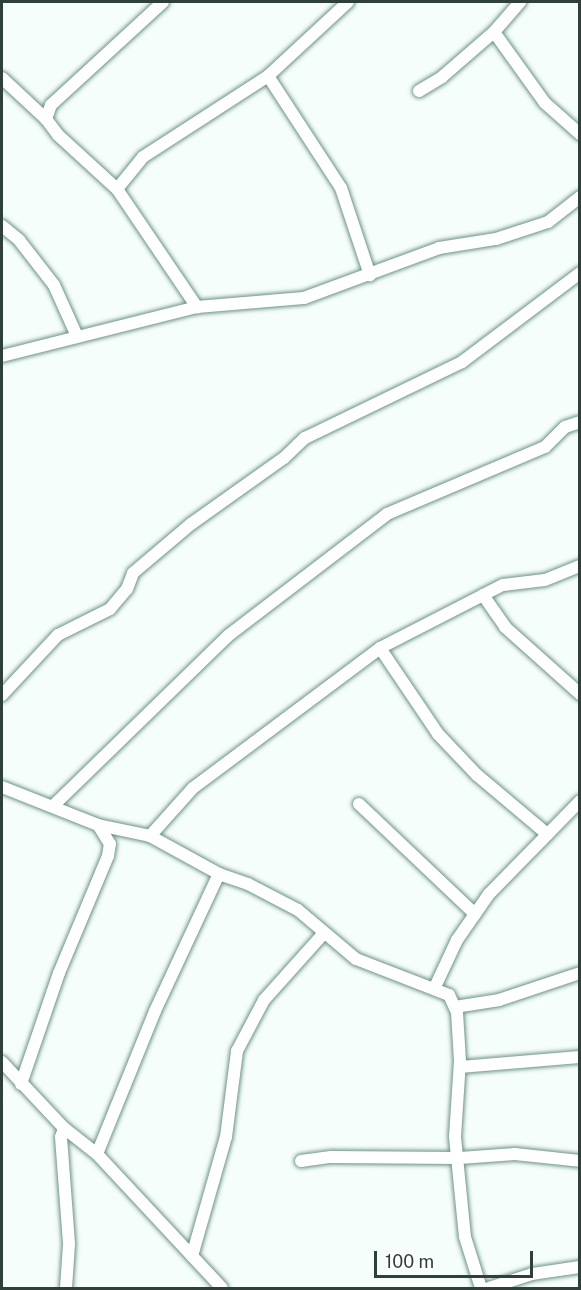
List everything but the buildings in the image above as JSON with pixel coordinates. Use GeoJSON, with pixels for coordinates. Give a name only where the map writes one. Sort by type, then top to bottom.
{"type":"FeatureCollection","features":[{"type":"Feature","properties":{"kind":"street"},"geometry":{"type":"LineString","coordinates":[[46,119],[51,105],[163,2]]}},
{"type":"Feature","properties":{"kind":"street"},"geometry":{"type":"LineString","coordinates":[[117,189],[143,157],[268,76],[348,2]]}},
{"type":"Feature","properties":{"kind":"street"},"geometry":{"type":"LineString","coordinates":[[419,91],[442,77],[494,32],[520,2]]}},
{"type":"Feature","properties":{"kind":"street"},"geometry":{"type":"LineString","coordinates":[[494,32],[545,103],[579,134]]}},
{"type":"Feature","properties":{"kind":"street"},"geometry":{"type":"LineString","coordinates":[[268,76],[341,188],[370,275]]}},
{"type":"Feature","properties":{"kind":"street"},"geometry":{"type":"LineString","coordinates":[[2,78],[46,119],[58,135],[117,189],[197,307]]}},
{"type":"Feature","properties":{"kind":"street"},"geometry":{"type":"LineString","coordinates":[[2,356],[76,334],[197,307],[304,298],[439,248],[496,239],[548,222],[579,197]]}},
{"type":"Feature","properties":{"kind":"street"},"geometry":{"type":"LineString","coordinates":[[2,226],[19,240],[54,285],[76,334]]}},
{"type":"Feature","properties":{"kind":"street"},"geometry":{"type":"LineString","coordinates":[[2,695],[58,635],[110,609],[128,589],[133,573],[191,524],[284,458],[305,438],[462,362],[579,273]]}},
{"type":"Feature","properties":{"kind":"street"},"geometry":{"type":"LineString","coordinates":[[53,806],[229,635],[387,514],[545,447],[565,427],[579,422]]}},
{"type":"Feature","properties":{"kind":"street"},"geometry":{"type":"LineString","coordinates":[[150,836],[194,788],[380,648],[503,585],[545,580],[579,566]]}},
{"type":"Feature","properties":{"kind":"street"},"geometry":{"type":"LineString","coordinates":[[483,595],[505,627],[579,694]]}},
{"type":"Feature","properties":{"kind":"street"},"geometry":{"type":"LineString","coordinates":[[380,648],[438,734],[477,775],[547,834]]}},
{"type":"Feature","properties":{"kind":"street"},"geometry":{"type":"LineString","coordinates":[[2,787],[98,825],[150,836],[219,874],[248,884],[298,910],[323,934],[356,959],[435,987],[449,995],[455,1006],[460,1067],[455,1137],[460,1158],[465,1237],[481,1288]]}},
{"type":"Feature","properties":{"kind":"street"},"geometry":{"type":"LineString","coordinates":[[435,987],[457,940],[489,894],[579,801]]}},
{"type":"Feature","properties":{"kind":"street"},"geometry":{"type":"LineString","coordinates":[[359,804],[475,914]]}},
{"type":"Feature","properties":{"kind":"street"},"geometry":{"type":"LineString","coordinates":[[21,1084],[59,973],[108,856],[110,844],[98,825]]}},
{"type":"Feature","properties":{"kind":"street"},"geometry":{"type":"LineString","coordinates":[[97,1154],[155,1011],[219,874]]}},
{"type":"Feature","properties":{"kind":"street"},"geometry":{"type":"LineString","coordinates":[[192,1256],[226,1137],[237,1051],[264,1000],[323,934]]}},
{"type":"Feature","properties":{"kind":"street"},"geometry":{"type":"LineString","coordinates":[[455,1006],[499,1000],[579,973]]}},
{"type":"Feature","properties":{"kind":"street"},"geometry":{"type":"LineString","coordinates":[[460,1067],[579,1057]]}},
{"type":"Feature","properties":{"kind":"street"},"geometry":{"type":"LineString","coordinates":[[2,1062],[64,1128],[97,1154],[222,1288]]}},
{"type":"Feature","properties":{"kind":"street"},"geometry":{"type":"LineString","coordinates":[[64,1128],[61,1137],[69,1244],[66,1288]]}},
{"type":"Feature","properties":{"kind":"street"},"geometry":{"type":"LineString","coordinates":[[301,1161],[331,1157],[460,1158],[515,1154],[579,1161]]}},
{"type":"Feature","properties":{"kind":"street"},"geometry":{"type":"LineString","coordinates":[[489,1288],[532,1274],[579,1268]]}}]}
